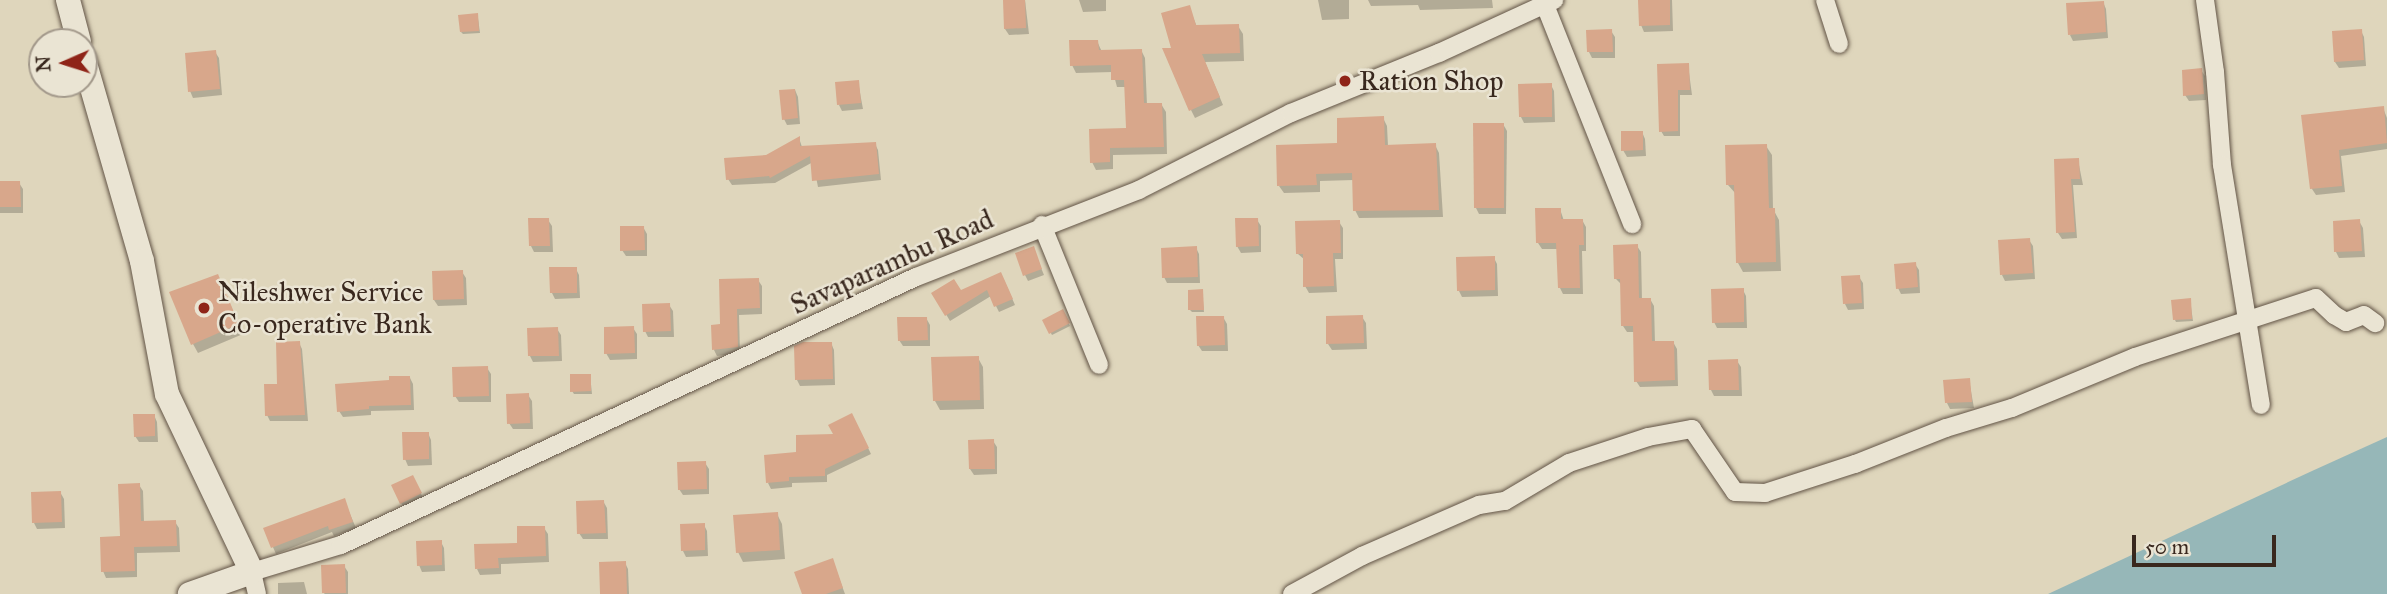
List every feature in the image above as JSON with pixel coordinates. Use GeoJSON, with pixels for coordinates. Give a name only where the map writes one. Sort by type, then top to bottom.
{"type":"FeatureCollection","features":[{"type":"Feature","properties":{"kind":"main road"},"geometry":{"type":"LineString","coordinates":[[68,0],[75,28]]}},
{"type":"Feature","properties":{"kind":"main road"},"geometry":{"type":"LineString","coordinates":[[95,98],[142,261],[167,394],[255,583],[190,594]]}},
{"type":"Feature","properties":{"kind":"street"},"geometry":{"type":"LineString","coordinates":[[1825,0],[1839,44]]}},
{"type":"Feature","properties":{"kind":"street"},"geometry":{"type":"LineString","coordinates":[[2205,0],[2215,72],[2222,165],[2261,405]]}},
{"type":"Feature","properties":{"kind":"street"},"geometry":{"type":"LineString","coordinates":[[1550,2],[1632,224]]}},
{"type":"Feature","properties":{"kind":"street","name":"Savaparambu Road"},"geometry":{"type":"LineString","coordinates":[[255,583],[915,277],[1042,225],[1139,190],[1291,113],[1439,53],[1550,2]]}},
{"type":"Feature","properties":{"kind":"street"},"geometry":{"type":"LineString","coordinates":[[1042,225],[1099,365]]}},
{"type":"Feature","properties":{"kind":"street"},"geometry":{"type":"LineString","coordinates":[[1292,594],[1397,540],[1479,505],[1505,501],[1569,463],[1648,437],[1692,429],[1735,492],[1765,493],[1855,464],[1946,428],[2012,408],[2135,357],[2316,298],[2346,322],[2364,315],[2375,323]]}},
{"type":"Feature","properties":{"kind":"water"},"geometry":{"type":"Polygon","coordinates":[[[2387,437],[2387,594],[2048,594],[2312,471],[2387,437]]]}},
{"type":"Feature","properties":{"kind":"building"},"geometry":{"type":"Polygon","coordinates":[[[1003,0],[1025,0],[1026,28],[1004,29],[1003,0]]]}},
{"type":"Feature","properties":{"kind":"building"},"geometry":{"type":"Polygon","coordinates":[[[1638,0],[1670,0],[1670,25],[1639,26],[1638,0]]]}},
{"type":"Feature","properties":{"kind":"building"},"geometry":{"type":"Polygon","coordinates":[[[2104,1],[2106,32],[2068,35],[2066,3],[2104,1]]]}},
{"type":"Feature","properties":{"kind":"building"},"geometry":{"type":"Polygon","coordinates":[[[1190,5],[1196,25],[1239,24],[1240,53],[1202,54],[1220,97],[1189,111],[1162,48],[1171,48],[1161,13],[1190,5]]]}},
{"type":"Feature","properties":{"kind":"building"},"geometry":{"type":"Polygon","coordinates":[[[478,13],[479,31],[460,32],[458,15],[478,13]]]}},
{"type":"Feature","properties":{"kind":"building"},"geometry":{"type":"Polygon","coordinates":[[[1612,29],[1613,52],[1587,52],[1586,30],[1612,29]]]}},
{"type":"Feature","properties":{"kind":"building"},"geometry":{"type":"Polygon","coordinates":[[[2362,29],[2364,60],[2334,62],[2332,31],[2362,29]]]}},
{"type":"Feature","properties":{"kind":"building"},"geometry":{"type":"Polygon","coordinates":[[[1069,40],[1098,40],[1099,50],[1142,49],[1144,103],[1162,103],[1164,147],[1110,148],[1110,162],[1090,163],[1089,129],[1126,128],[1124,80],[1111,80],[1111,65],[1070,66],[1069,40]]]}},
{"type":"Feature","properties":{"kind":"building"},"geometry":{"type":"Polygon","coordinates":[[[216,50],[220,89],[188,92],[185,53],[216,50]]]}},
{"type":"Feature","properties":{"kind":"building"},"geometry":{"type":"Polygon","coordinates":[[[1689,63],[1690,90],[1678,90],[1678,131],[1659,132],[1657,64],[1689,63]]]}},
{"type":"Feature","properties":{"kind":"building"},"geometry":{"type":"Polygon","coordinates":[[[2202,68],[2204,94],[2183,96],[2182,70],[2202,68]]]}},
{"type":"Feature","properties":{"kind":"building"},"geometry":{"type":"Polygon","coordinates":[[[859,80],[861,103],[837,105],[835,82],[859,80]]]}},
{"type":"Feature","properties":{"kind":"building"},"geometry":{"type":"Polygon","coordinates":[[[1552,83],[1552,117],[1519,117],[1518,84],[1552,83]]]}},
{"type":"Feature","properties":{"kind":"building"},"geometry":{"type":"Polygon","coordinates":[[[795,89],[798,118],[782,120],[779,90],[795,89]]]}},
{"type":"Feature","properties":{"kind":"building"},"geometry":{"type":"Polygon","coordinates":[[[2384,106],[2387,143],[2339,150],[2342,186],[2310,189],[2301,115],[2384,106]]]}},
{"type":"Feature","properties":{"kind":"building"},"geometry":{"type":"Polygon","coordinates":[[[1384,116],[1385,145],[1436,143],[1439,210],[1353,211],[1352,173],[1316,174],[1317,185],[1277,186],[1276,145],[1337,143],[1337,118],[1384,116]]]}},
{"type":"Feature","properties":{"kind":"building"},"geometry":{"type":"Polygon","coordinates":[[[1473,123],[1504,123],[1504,208],[1474,208],[1473,123]]]}},
{"type":"Feature","properties":{"kind":"building"},"geometry":{"type":"Polygon","coordinates":[[[1621,131],[1643,131],[1643,150],[1621,151],[1621,131]]]}},
{"type":"Feature","properties":{"kind":"building"},"geometry":{"type":"Polygon","coordinates":[[[800,136],[800,146],[876,142],[879,174],[812,181],[810,156],[770,178],[726,180],[724,158],[766,155],[800,136]]]}},
{"type":"Feature","properties":{"kind":"building"},"geometry":{"type":"Polygon","coordinates":[[[1767,144],[1769,208],[1775,208],[1776,262],[1736,263],[1734,185],[1726,185],[1725,145],[1767,144]]]}},
{"type":"Feature","properties":{"kind":"building"},"geometry":{"type":"Polygon","coordinates":[[[2079,158],[2080,179],[2071,179],[2075,232],[2056,233],[2054,159],[2079,158]]]}},
{"type":"Feature","properties":{"kind":"building"},"geometry":{"type":"Polygon","coordinates":[[[0,181],[20,181],[21,207],[0,207],[0,181]]]}},
{"type":"Feature","properties":{"kind":"building"},"geometry":{"type":"Polygon","coordinates":[[[1535,208],[1561,208],[1561,219],[1583,219],[1584,245],[1579,245],[1580,288],[1558,288],[1556,243],[1536,243],[1535,208]]]}},
{"type":"Feature","properties":{"kind":"building"},"geometry":{"type":"Polygon","coordinates":[[[528,218],[549,218],[550,246],[529,246],[528,218]]]}},
{"type":"Feature","properties":{"kind":"building"},"geometry":{"type":"Polygon","coordinates":[[[1235,218],[1258,218],[1259,246],[1236,247],[1235,218]]]}},
{"type":"Feature","properties":{"kind":"building"},"geometry":{"type":"Polygon","coordinates":[[[2360,219],[2362,251],[2334,252],[2333,221],[2360,219]]]}},
{"type":"Feature","properties":{"kind":"building"},"geometry":{"type":"Polygon","coordinates":[[[1340,220],[1341,253],[1333,253],[1334,286],[1303,287],[1303,254],[1296,254],[1295,221],[1340,220]]]}},
{"type":"Feature","properties":{"kind":"building"},"geometry":{"type":"Polygon","coordinates":[[[620,226],[644,226],[645,250],[620,251],[620,226]]]}},
{"type":"Feature","properties":{"kind":"building"},"geometry":{"type":"Polygon","coordinates":[[[2030,238],[2033,273],[2000,275],[1998,240],[2030,238]]]}},
{"type":"Feature","properties":{"kind":"building"},"geometry":{"type":"Polygon","coordinates":[[[1638,244],[1639,298],[1651,298],[1652,341],[1674,341],[1675,380],[1634,382],[1633,326],[1621,326],[1620,279],[1614,279],[1613,245],[1638,244]]]}},
{"type":"Feature","properties":{"kind":"building"},"geometry":{"type":"Polygon","coordinates":[[[1034,246],[1042,269],[1023,276],[1015,253],[1034,246]]]}},
{"type":"Feature","properties":{"kind":"building"},"geometry":{"type":"Polygon","coordinates":[[[1197,246],[1198,277],[1162,278],[1161,248],[1197,246]]]}},
{"type":"Feature","properties":{"kind":"building"},"geometry":{"type":"Polygon","coordinates":[[[1495,256],[1495,290],[1457,291],[1456,257],[1495,256]]]}},
{"type":"Feature","properties":{"kind":"building"},"geometry":{"type":"Polygon","coordinates":[[[1916,262],[1918,287],[1896,289],[1894,264],[1916,262]]]}},
{"type":"Feature","properties":{"kind":"building"},"geometry":{"type":"Polygon","coordinates":[[[549,267],[577,267],[577,293],[550,293],[549,267]]]}},
{"type":"Feature","properties":{"kind":"building"},"geometry":{"type":"Polygon","coordinates":[[[463,270],[464,299],[433,300],[432,271],[463,270]]]}},
{"type":"Feature","properties":{"kind":"building"},"geometry":{"type":"Polygon","coordinates":[[[1001,272],[1013,299],[994,307],[987,290],[945,316],[931,293],[954,279],[961,290],[1001,272]]]}},
{"type":"Feature","properties":{"kind":"building","name":"Nileshwer Service Co-operative Bank"},"geometry":{"type":"Polygon","coordinates":[[[218,274],[239,324],[191,345],[169,292],[218,274]]]}},
{"type":"Feature","properties":{"kind":"building"},"geometry":{"type":"Polygon","coordinates":[[[1860,275],[1862,303],[1843,304],[1841,276],[1860,275]]]}},
{"type":"Feature","properties":{"kind":"building"},"geometry":{"type":"Polygon","coordinates":[[[759,278],[760,308],[737,309],[738,347],[712,350],[711,325],[720,324],[719,279],[759,278]]]}},
{"type":"Feature","properties":{"kind":"building"},"geometry":{"type":"Polygon","coordinates":[[[1744,288],[1744,322],[1712,323],[1711,289],[1744,288]]]}},
{"type":"Feature","properties":{"kind":"building"},"geometry":{"type":"Polygon","coordinates":[[[1203,289],[1204,310],[1188,310],[1188,290],[1203,289]]]}},
{"type":"Feature","properties":{"kind":"building"},"geometry":{"type":"Polygon","coordinates":[[[2191,298],[2192,319],[2173,320],[2171,300],[2191,298]]]}},
{"type":"Feature","properties":{"kind":"building"},"geometry":{"type":"Polygon","coordinates":[[[670,303],[671,331],[643,332],[642,304],[670,303]]]}},
{"type":"Feature","properties":{"kind":"building"},"geometry":{"type":"Polygon","coordinates":[[[1063,309],[1070,323],[1049,334],[1042,320],[1063,309]]]}},
{"type":"Feature","properties":{"kind":"building"},"geometry":{"type":"Polygon","coordinates":[[[1363,315],[1364,343],[1326,344],[1326,316],[1363,315]]]}},
{"type":"Feature","properties":{"kind":"building"},"geometry":{"type":"Polygon","coordinates":[[[1196,316],[1224,316],[1225,345],[1197,346],[1196,316]]]}},
{"type":"Feature","properties":{"kind":"building"},"geometry":{"type":"Polygon","coordinates":[[[897,317],[927,317],[928,340],[898,341],[897,317]]]}},
{"type":"Feature","properties":{"kind":"building"},"geometry":{"type":"Polygon","coordinates":[[[634,326],[635,353],[604,354],[604,327],[634,326]]]}},
{"type":"Feature","properties":{"kind":"building"},"geometry":{"type":"Polygon","coordinates":[[[558,327],[559,356],[528,356],[527,328],[558,327]]]}},
{"type":"Feature","properties":{"kind":"building"},"geometry":{"type":"Polygon","coordinates":[[[300,341],[305,415],[265,416],[264,384],[277,384],[276,342],[300,341]]]}},
{"type":"Feature","properties":{"kind":"building"},"geometry":{"type":"Polygon","coordinates":[[[803,342],[832,342],[833,379],[795,380],[794,346],[803,342]]]}},
{"type":"Feature","properties":{"kind":"building"},"geometry":{"type":"Polygon","coordinates":[[[979,356],[980,400],[933,401],[931,357],[979,356]]]}},
{"type":"Feature","properties":{"kind":"building"},"geometry":{"type":"Polygon","coordinates":[[[1738,359],[1739,390],[1709,390],[1708,360],[1738,359]]]}},
{"type":"Feature","properties":{"kind":"building"},"geometry":{"type":"Polygon","coordinates":[[[488,366],[489,396],[453,397],[452,367],[488,366]]]}},
{"type":"Feature","properties":{"kind":"building"},"geometry":{"type":"Polygon","coordinates":[[[570,374],[591,374],[591,391],[570,392],[570,374]]]}},
{"type":"Feature","properties":{"kind":"building"},"geometry":{"type":"Polygon","coordinates":[[[389,376],[410,376],[411,405],[369,406],[369,409],[337,412],[335,384],[389,380],[389,376]]]}},
{"type":"Feature","properties":{"kind":"building"},"geometry":{"type":"Polygon","coordinates":[[[1970,378],[1972,402],[1945,403],[1943,380],[1970,378]]]}},
{"type":"Feature","properties":{"kind":"building"},"geometry":{"type":"Polygon","coordinates":[[[529,393],[530,423],[507,424],[506,394],[529,393]]]}},
{"type":"Feature","properties":{"kind":"building"},"geometry":{"type":"Polygon","coordinates":[[[852,413],[869,448],[825,469],[825,476],[789,477],[789,481],[766,483],[764,455],[796,452],[796,435],[833,434],[828,425],[852,413]]]}},
{"type":"Feature","properties":{"kind":"building"},"geometry":{"type":"Polygon","coordinates":[[[133,414],[155,414],[155,436],[134,437],[133,414]]]}},
{"type":"Feature","properties":{"kind":"building"},"geometry":{"type":"Polygon","coordinates":[[[402,432],[429,432],[429,459],[403,460],[402,432]]]}},
{"type":"Feature","properties":{"kind":"building"},"geometry":{"type":"Polygon","coordinates":[[[994,439],[995,469],[969,469],[968,440],[994,439]]]}},
{"type":"Feature","properties":{"kind":"building"},"geometry":{"type":"Polygon","coordinates":[[[706,461],[707,489],[678,490],[677,462],[706,461]]]}},
{"type":"Feature","properties":{"kind":"building"},"geometry":{"type":"Polygon","coordinates":[[[413,475],[422,493],[400,504],[391,485],[413,475]]]}},
{"type":"Feature","properties":{"kind":"building"},"geometry":{"type":"Polygon","coordinates":[[[140,483],[141,521],[176,520],[177,546],[134,547],[135,571],[101,572],[100,537],[120,536],[118,484],[140,483]]]}},
{"type":"Feature","properties":{"kind":"building"},"geometry":{"type":"Polygon","coordinates":[[[61,491],[62,522],[32,523],[31,492],[61,491]]]}},
{"type":"Feature","properties":{"kind":"building"},"geometry":{"type":"Polygon","coordinates":[[[345,498],[353,522],[329,530],[328,526],[271,548],[263,528],[345,498]]]}},
{"type":"Feature","properties":{"kind":"building"},"geometry":{"type":"Polygon","coordinates":[[[604,500],[606,533],[577,534],[576,501],[604,500]]]}},
{"type":"Feature","properties":{"kind":"building"},"geometry":{"type":"Polygon","coordinates":[[[778,512],[780,550],[736,553],[733,515],[778,512]]]}},
{"type":"Feature","properties":{"kind":"building"},"geometry":{"type":"Polygon","coordinates":[[[705,523],[705,550],[681,551],[680,524],[705,523]]]}},
{"type":"Feature","properties":{"kind":"building"},"geometry":{"type":"Polygon","coordinates":[[[517,526],[545,526],[546,556],[498,558],[499,568],[475,569],[474,544],[517,543],[517,526]]]}},
{"type":"Feature","properties":{"kind":"building"},"geometry":{"type":"Polygon","coordinates":[[[442,540],[442,565],[417,566],[416,541],[442,540]]]}},
{"type":"Feature","properties":{"kind":"building"},"geometry":{"type":"Polygon","coordinates":[[[833,558],[843,588],[826,594],[802,594],[794,572],[833,558]]]}},
{"type":"Feature","properties":{"kind":"building"},"geometry":{"type":"Polygon","coordinates":[[[626,561],[627,594],[600,594],[599,562],[626,561]]]}},
{"type":"Feature","properties":{"kind":"building"},"geometry":{"type":"Polygon","coordinates":[[[345,564],[346,593],[322,593],[321,565],[345,564]]]}},
{"type":"Feature","properties":{"kind":"place","name":"Ration Shop"},"geometry":{"type":"Point","coordinates":[1345,81]}},
{"type":"Feature","properties":{"kind":"place","name":"Nileshwer Service Co-operative Bank"},"geometry":{"type":"Point","coordinates":[204,308]}}]}
